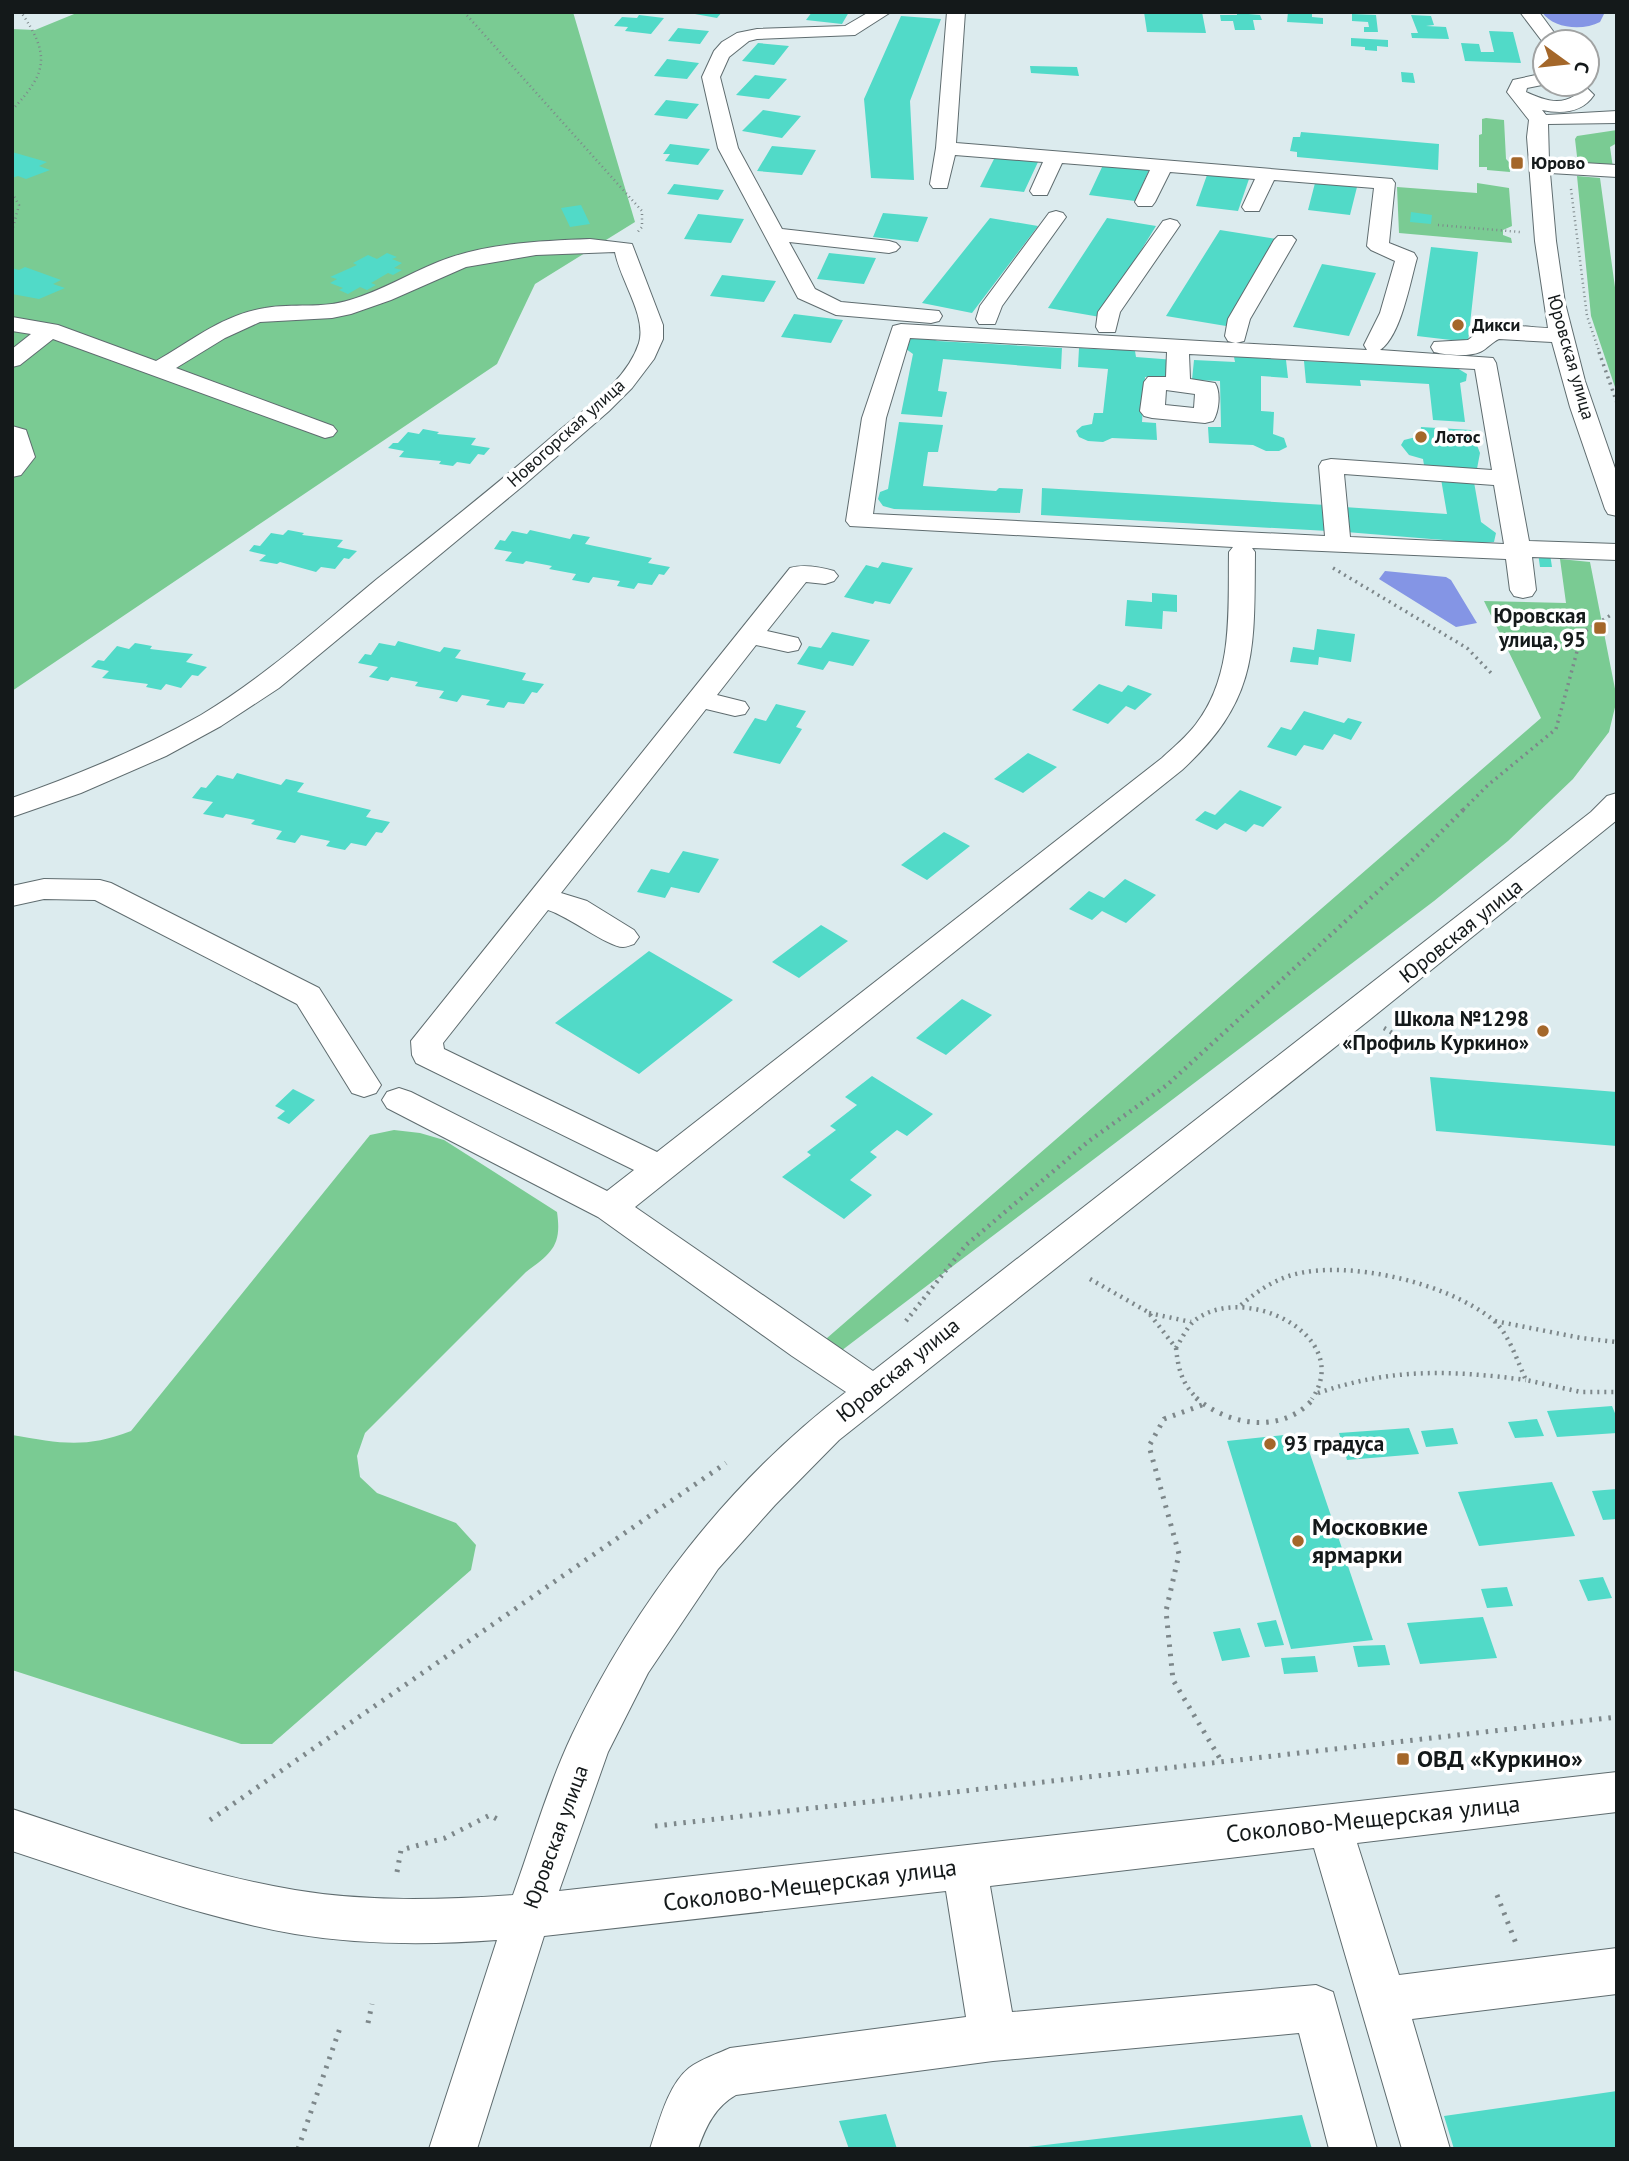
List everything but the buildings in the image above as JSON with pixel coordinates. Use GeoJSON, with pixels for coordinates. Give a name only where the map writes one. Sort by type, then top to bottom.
{"type":"FeatureCollection","features":[{"type":"Feature","properties":{"kind":"street"},"geometry":{"type":"LineString","coordinates":[[882,12],[849,31],[756,25],[720,55],[711,77],[728,148],[774,234],[806,293],[836,308],[1375,345],[1468,348],[1478,344],[1487,335],[1498,332],[1561,336]]}},
{"type":"Feature","properties":{"kind":"street"},"geometry":{"type":"LineString","coordinates":[[940,184],[946,148],[957,12]]}},
{"type":"Feature","properties":{"kind":"street"},"geometry":{"type":"LineString","coordinates":[[1529,12],[1544,28]]}},
{"type":"Feature","properties":{"kind":"street"},"geometry":{"type":"LineString","coordinates":[[1531,82],[1516,87],[1539,119]]}},
{"type":"Feature","properties":{"kind":"street"},"geometry":{"type":"LineString","coordinates":[[1520,96],[1547,105],[1568,98]]}},
{"type":"Feature","properties":{"kind":"street"},"geometry":{"type":"LineString","coordinates":[[1539,119],[1571,98]]}},
{"type":"Feature","properties":{"kind":"street"},"geometry":{"type":"LineString","coordinates":[[1577,98],[1593,107],[1617,115]]}},
{"type":"Feature","properties":{"kind":"street"},"geometry":{"type":"LineString","coordinates":[[1539,119],[1617,115]]}},
{"type":"Feature","properties":{"kind":"street","name":"Юровская улица"},"geometry":{"type":"LineString","coordinates":[[1539,119],[1537,137],[1545,253],[1561,336],[1616,504]]}},
{"type":"Feature","properties":{"kind":"street"},"geometry":{"type":"LineString","coordinates":[[946,148],[1385,183],[1378,246],[1406,258],[1391,313],[1375,345]]}},
{"type":"Feature","properties":{"kind":"street"},"geometry":{"type":"LineString","coordinates":[[1040,191],[1055,156]]}},
{"type":"Feature","properties":{"kind":"street"},"geometry":{"type":"LineString","coordinates":[[1145,202],[1163,165]]}},
{"type":"Feature","properties":{"kind":"street"},"geometry":{"type":"LineString","coordinates":[[1539,166],[1617,171]]}},
{"type":"Feature","properties":{"kind":"street"},"geometry":{"type":"LineString","coordinates":[[1252,207],[1267,174]]}},
{"type":"Feature","properties":{"kind":"street"},"geometry":{"type":"LineString","coordinates":[[987,319],[991,306],[1056,217]]}},
{"type":"Feature","properties":{"kind":"street"},"geometry":{"type":"LineString","coordinates":[[1107,327],[1109,312],[1170,225]]}},
{"type":"Feature","properties":{"kind":"street"},"geometry":{"type":"LineString","coordinates":[[774,234],[889,247]]}},
{"type":"Feature","properties":{"kind":"street"},"geometry":{"type":"LineString","coordinates":[[1236,336],[1239,319],[1285,240]]}},
{"type":"Feature","properties":{"kind":"street"},"geometry":{"type":"LineString","coordinates":[[160,368],[254,316],[341,310],[382,297],[448,265],[548,248],[614,244],[625,248]]}},
{"type":"Feature","properties":{"kind":"street","name":"Новогорская улица"},"geometry":{"type":"LineString","coordinates":[[12,808],[84,783],[237,704],[288,667],[450,535],[598,408],[636,368],[649,347],[654,328],[650,310],[631,275],[625,248]]}},
{"type":"Feature","properties":{"kind":"street"},"geometry":{"type":"LineString","coordinates":[[12,324],[50,330],[325,430]]}},
{"type":"Feature","properties":{"kind":"street"},"geometry":{"type":"LineString","coordinates":[[12,360],[50,330]]}},
{"type":"Feature","properties":{"kind":"street"},"geometry":{"type":"LineString","coordinates":[[1523,590],[1518,549],[1485,363],[901,331],[874,418],[859,521],[1332,553],[1499,552],[1518,549],[1553,548],[1617,552]]}},
{"type":"Feature","properties":{"kind":"street"},"geometry":{"type":"LineString","coordinates":[[1178,346],[1178,385],[1207,387],[1205,416],[1178,424]]}},
{"type":"Feature","properties":{"kind":"street"},"geometry":{"type":"LineString","coordinates":[[12,433],[18,435],[23,457],[12,471]]}},
{"type":"Feature","properties":{"kind":"street"},"geometry":{"type":"LineString","coordinates":[[1332,553],[1331,466],[1506,478]]}},
{"type":"Feature","properties":{"kind":"street"},"geometry":{"type":"LineString","coordinates":[[610,1208],[1172,764],[1211,724],[1236,676],[1243,638],[1242,552]]}},
{"type":"Feature","properties":{"kind":"street"},"geometry":{"type":"LineString","coordinates":[[660,1168],[428,1055],[427,1041],[799,573],[825,576]]}},
{"type":"Feature","properties":{"kind":"street"},"geometry":{"type":"LineString","coordinates":[[750,635],[788,644]]}},
{"type":"Feature","properties":{"kind":"street"},"geometry":{"type":"LineString","coordinates":[[699,699],[735,708]]}},
{"type":"Feature","properties":{"kind":"street","name":"Юровская улица"},"geometry":{"type":"LineString","coordinates":[[453,2149],[528,1916],[588,1748],[633,1660],[705,1558],[761,1493],[825,1429],[873,1390],[1613,811]]}},
{"type":"Feature","properties":{"kind":"street"},"geometry":{"type":"LineString","coordinates":[[12,896],[44,889],[100,890],[307,996],[364,1085]]}},
{"type":"Feature","properties":{"kind":"street"},"geometry":{"type":"LineString","coordinates":[[542,897],[576,908],[624,937]]}},
{"type":"Feature","properties":{"kind":"street"},"geometry":{"type":"LineString","coordinates":[[400,1100],[610,1208],[805,1346],[873,1390]]}},
{"type":"Feature","properties":{"kind":"street","name":"Соколово-Мещерская улица"},"geometry":{"type":"LineString","coordinates":[[12,1830],[257,1904],[321,1915],[387,1920],[528,1916],[1617,1792]]}},
{"type":"Feature","properties":{"kind":"street"},"geometry":{"type":"LineString","coordinates":[[1328,1824],[1426,2149]]}},
{"type":"Feature","properties":{"kind":"street"},"geometry":{"type":"LineString","coordinates":[[965,1868],[993,2037]]}},
{"type":"Feature","properties":{"kind":"street"},"geometry":{"type":"LineString","coordinates":[[1382,2000],[1617,1971]]}},
{"type":"Feature","properties":{"kind":"street"},"geometry":{"type":"LineString","coordinates":[[674,2149],[687,2113],[705,2086],[730,2072],[993,2037],[1316,2008],[1353,2149]]}},
{"type":"Feature","properties":{"kind":"path"},"geometry":{"type":"LineString","coordinates":[[12,110],[30,92],[43,50],[38,37],[21,12]]}},
{"type":"Feature","properties":{"kind":"path"},"geometry":{"type":"LineString","coordinates":[[464,12],[642,211],[642,227],[625,248]]}},
{"type":"Feature","properties":{"kind":"path"},"geometry":{"type":"LineString","coordinates":[[1570,168],[1574,228],[1587,316],[1617,403]]}},
{"type":"Feature","properties":{"kind":"path"},"geometry":{"type":"LineString","coordinates":[[12,193],[19,205],[12,231]]}},
{"type":"Feature","properties":{"kind":"path"},"geometry":{"type":"LineString","coordinates":[[1438,225],[1520,232]]}},
{"type":"Feature","properties":{"kind":"path"},"geometry":{"type":"LineString","coordinates":[[1332,553],[1467,648],[1494,676]]}},
{"type":"Feature","properties":{"kind":"path"},"geometry":{"type":"LineString","coordinates":[[906,1321],[966,1245],[1089,1141],[1167,1085],[1421,852],[1488,785],[1556,729],[1583,633],[1611,615]]}},
{"type":"Feature","properties":{"kind":"path"},"geometry":{"type":"LineString","coordinates":[[1240,1306],[1259,1289],[1297,1274],[1345,1271],[1402,1279],[1453,1296],[1494,1321],[1567,1336],[1617,1342]]}},
{"type":"Feature","properties":{"kind":"path"},"geometry":{"type":"LineString","coordinates":[[1090,1279],[1148,1312],[1191,1322]]}},
{"type":"Feature","properties":{"kind":"path"},"geometry":{"type":"LineString","coordinates":[[1240,1306],[1277,1314],[1307,1335],[1317,1349],[1322,1364],[1318,1393],[1308,1406],[1294,1415],[1267,1422],[1238,1421],[1202,1405],[1188,1392],[1180,1378],[1175,1362],[1176,1348],[1181,1334],[1191,1322],[1213,1310],[1240,1306]]}},
{"type":"Feature","properties":{"kind":"path"},"geometry":{"type":"LineString","coordinates":[[1148,1312],[1176,1348]]}},
{"type":"Feature","properties":{"kind":"path"},"geometry":{"type":"LineString","coordinates":[[1494,1321],[1526,1380]]}},
{"type":"Feature","properties":{"kind":"path"},"geometry":{"type":"LineString","coordinates":[[1318,1393],[1348,1381],[1392,1372],[1429,1369],[1526,1380],[1581,1392],[1617,1392]]}},
{"type":"Feature","properties":{"kind":"path"},"geometry":{"type":"LineString","coordinates":[[1202,1405],[1164,1419],[1149,1446],[1179,1554],[1166,1611],[1173,1680],[1222,1762]]}},
{"type":"Feature","properties":{"kind":"path"},"geometry":{"type":"LineString","coordinates":[[210,1820],[726,1463]]}},
{"type":"Feature","properties":{"kind":"path"},"geometry":{"type":"LineString","coordinates":[[655,1826],[1617,1717]]}},
{"type":"Feature","properties":{"kind":"path"},"geometry":{"type":"LineString","coordinates":[[397,1872],[401,1850],[444,1838],[490,1815],[497,1819]]}},
{"type":"Feature","properties":{"kind":"path"},"geometry":{"type":"LineString","coordinates":[[1497,1895],[1530,1982]]}},
{"type":"Feature","properties":{"kind":"path"},"geometry":{"type":"LineString","coordinates":[[368,2023],[372,2004]]}},
{"type":"Feature","properties":{"kind":"path"},"geometry":{"type":"LineString","coordinates":[[298,2149],[340,2028]]}},
{"type":"Feature","properties":{"kind":"green space"},"geometry":{"type":"Polygon","coordinates":[[[79,12],[573,12],[635,222],[535,284],[497,364],[12,691],[12,29],[35,30],[79,12]]]}},
{"type":"Feature","properties":{"kind":"green space"},"geometry":{"type":"Polygon","coordinates":[[[1482,119],[1504,120],[1506,159],[1510,172],[1479,167],[1479,135],[1482,134],[1482,119]]]}},
{"type":"Feature","properties":{"kind":"green space"},"geometry":{"type":"Polygon","coordinates":[[[1617,130],[1617,143],[1610,147],[1613,168],[1578,165],[1575,139],[1577,136],[1617,130]]]}},
{"type":"Feature","properties":{"kind":"green space"},"geometry":{"type":"Polygon","coordinates":[[[1577,176],[1600,178],[1617,302],[1617,393],[1591,316],[1577,176]]]}},
{"type":"Feature","properties":{"kind":"green space"},"geometry":{"type":"Polygon","coordinates":[[[1477,183],[1509,188],[1512,226],[1503,230],[1503,235],[1511,238],[1512,243],[1399,233],[1397,187],[1477,193],[1477,183]]]}},
{"type":"Feature","properties":{"kind":"green space"},"geometry":{"type":"Polygon","coordinates":[[[1560,559],[1590,562],[1617,699],[1609,732],[1573,779],[1508,841],[1434,901],[837,1354],[819,1345],[1541,718],[1484,601],[1566,603],[1560,559]]]}},
{"type":"Feature","properties":{"kind":"green space"},"geometry":{"type":"Polygon","coordinates":[[[394,1130],[420,1133],[444,1140],[557,1212],[558,1233],[549,1253],[526,1272],[365,1433],[357,1456],[360,1477],[377,1493],[456,1523],[476,1545],[471,1570],[272,1744],[241,1744],[12,1670],[12,1435],[72,1443],[114,1437],[131,1431],[370,1135],[394,1130]]]}},
{"type":"Feature","properties":{"kind":"water"},"geometry":{"type":"Polygon","coordinates":[[[1542,12],[1605,12],[1600,22],[1593,25],[1569,27],[1553,22],[1542,12]]]}},
{"type":"Feature","properties":{"kind":"water"},"geometry":{"type":"Polygon","coordinates":[[[1385,571],[1446,577],[1451,580],[1477,623],[1456,627],[1379,579],[1385,571]]]}},
{"type":"Feature","properties":{"kind":"place","name":"Юрово"},"geometry":{"type":"Point","coordinates":[1517,163]}},
{"type":"Feature","properties":{"kind":"place","name":"Дикси"},"geometry":{"type":"Point","coordinates":[1458,325]}},
{"type":"Feature","properties":{"kind":"place","name":"Лотос"},"geometry":{"type":"Point","coordinates":[1421,437]}},
{"type":"Feature","properties":{"kind":"place","name":"Юровская улица, 95"},"geometry":{"type":"Point","coordinates":[1600,628]}},
{"type":"Feature","properties":{"kind":"place","name":"Школа №1298 «Профиль Куркино»"},"geometry":{"type":"Point","coordinates":[1543,1031]}},
{"type":"Feature","properties":{"kind":"place","name":"93 градуса"},"geometry":{"type":"Point","coordinates":[1270,1444]}},
{"type":"Feature","properties":{"kind":"place","name":"Московкие ярмарки"},"geometry":{"type":"Point","coordinates":[1298,1541]}},
{"type":"Feature","properties":{"kind":"place","name":"ОВД «Куркино»"},"geometry":{"type":"Point","coordinates":[1403,1759]}}]}
